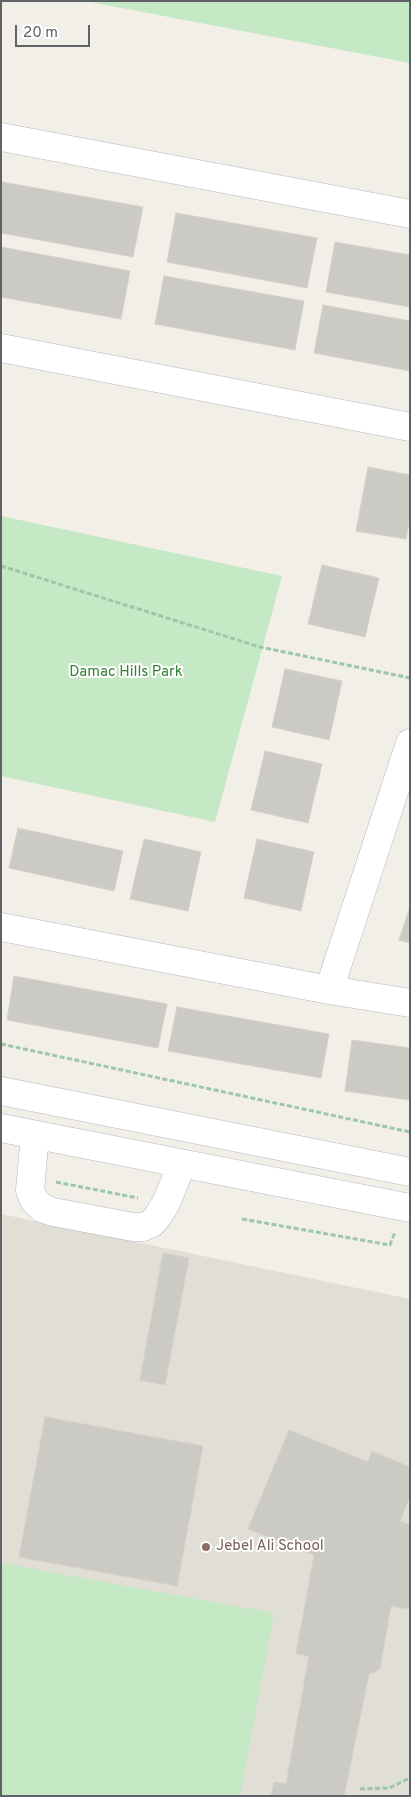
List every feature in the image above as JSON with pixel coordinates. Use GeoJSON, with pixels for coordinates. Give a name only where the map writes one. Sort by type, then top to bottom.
{"type":"FeatureCollection","features":[{"type":"Feature","properties":{"kind":"street"},"geometry":{"type":"LineString","coordinates":[[1,137],[410,214]]}},
{"type":"Feature","properties":{"kind":"street"},"geometry":{"type":"LineString","coordinates":[[1,348],[410,427]]}},
{"type":"Feature","properties":{"kind":"street"},"geometry":{"type":"LineString","coordinates":[[329,990],[410,743]]}},
{"type":"Feature","properties":{"kind":"street"},"geometry":{"type":"LineString","coordinates":[[1,927],[329,990],[410,1003]]}},
{"type":"Feature","properties":{"kind":"street"},"geometry":{"type":"LineString","coordinates":[[1,1092],[410,1172]]}},
{"type":"Feature","properties":{"kind":"street"},"geometry":{"type":"LineString","coordinates":[[1,1128],[182,1164],[403,1219]]}},
{"type":"Feature","properties":{"kind":"street"},"geometry":{"type":"LineString","coordinates":[[35,1135],[30,1190],[34,1200],[42,1208],[53,1212],[143,1227],[152,1223],[158,1216],[166,1203],[182,1164]]}},
{"type":"Feature","properties":{"kind":"path"},"geometry":{"type":"LineString","coordinates":[[1,566],[260,646],[410,678]]}},
{"type":"Feature","properties":{"kind":"path"},"geometry":{"type":"LineString","coordinates":[[1,1044],[410,1132]]}},
{"type":"Feature","properties":{"kind":"path"},"geometry":{"type":"LineString","coordinates":[[32,1177],[166,1203]]}},
{"type":"Feature","properties":{"kind":"path"},"geometry":{"type":"LineString","coordinates":[[242,1219],[390,1246],[403,1219]]}},
{"type":"Feature","properties":{"kind":"path"},"geometry":{"type":"LineString","coordinates":[[360,1789],[389,1788],[410,1778]]}},
{"type":"Feature","properties":{"kind":"shaded area","name":"Jebel Ali School"},"geometry":{"type":"Polygon","coordinates":[[[1,1214],[410,1299],[410,1796],[1,1796],[1,1214]]]}},
{"type":"Feature","properties":{"kind":"green space"},"geometry":{"type":"Polygon","coordinates":[[[85,1],[410,1],[410,63],[85,1]]]}},
{"type":"Feature","properties":{"kind":"green space","name":"Damac Hills Park"},"geometry":{"type":"Polygon","coordinates":[[[1,516],[282,576],[215,822],[1,776],[1,516]]]}},
{"type":"Feature","properties":{"kind":"green space"},"geometry":{"type":"Polygon","coordinates":[[[1,1563],[274,1613],[240,1796],[1,1796],[1,1563]]]}},
{"type":"Feature","properties":{"kind":"building"},"geometry":{"type":"Polygon","coordinates":[[[2,182],[143,207],[133,257],[1,233],[2,182]]]}},
{"type":"Feature","properties":{"kind":"building"},"geometry":{"type":"Polygon","coordinates":[[[176,213],[317,238],[307,288],[167,262],[176,213]]]}},
{"type":"Feature","properties":{"kind":"building"},"geometry":{"type":"Polygon","coordinates":[[[335,242],[410,255],[410,307],[326,292],[335,242]]]}},
{"type":"Feature","properties":{"kind":"building"},"geometry":{"type":"Polygon","coordinates":[[[1,247],[130,271],[121,319],[1,297],[1,247]]]}},
{"type":"Feature","properties":{"kind":"building"},"geometry":{"type":"Polygon","coordinates":[[[164,276],[304,301],[295,350],[155,324],[164,276]]]}},
{"type":"Feature","properties":{"kind":"building"},"geometry":{"type":"Polygon","coordinates":[[[323,305],[410,321],[410,371],[314,353],[323,305]]]}},
{"type":"Feature","properties":{"kind":"building"},"geometry":{"type":"Polygon","coordinates":[[[368,467],[410,475],[410,518],[406,539],[356,531],[368,467]]]}},
{"type":"Feature","properties":{"kind":"building"},"geometry":{"type":"Polygon","coordinates":[[[322,565],[379,578],[365,637],[308,624],[322,565]]]}},
{"type":"Feature","properties":{"kind":"building"},"geometry":{"type":"Polygon","coordinates":[[[285,669],[342,681],[329,740],[272,727],[285,669]]]}},
{"type":"Feature","properties":{"kind":"building"},"geometry":{"type":"Polygon","coordinates":[[[265,751],[322,764],[308,823],[251,810],[265,751]]]}},
{"type":"Feature","properties":{"kind":"building"},"geometry":{"type":"Polygon","coordinates":[[[18,828],[123,851],[114,891],[9,868],[18,828]]]}},
{"type":"Feature","properties":{"kind":"building"},"geometry":{"type":"Polygon","coordinates":[[[144,839],[201,852],[188,911],[130,899],[144,839]]]}},
{"type":"Feature","properties":{"kind":"building"},"geometry":{"type":"Polygon","coordinates":[[[257,839],[314,852],[301,911],[244,898],[257,839]]]}},
{"type":"Feature","properties":{"kind":"building"},"geometry":{"type":"Polygon","coordinates":[[[410,907],[410,943],[399,940],[410,907]]]}},
{"type":"Feature","properties":{"kind":"building"},"geometry":{"type":"Polygon","coordinates":[[[14,976],[167,1004],[158,1048],[7,1020],[14,976]]]}},
{"type":"Feature","properties":{"kind":"building"},"geometry":{"type":"Polygon","coordinates":[[[177,1007],[329,1034],[321,1078],[168,1051],[177,1007]]]}},
{"type":"Feature","properties":{"kind":"building"},"geometry":{"type":"Polygon","coordinates":[[[352,1040],[410,1048],[410,1100],[345,1091],[352,1040]]]}},
{"type":"Feature","properties":{"kind":"building"},"geometry":{"type":"Polygon","coordinates":[[[163,1253],[189,1258],[165,1385],[140,1380],[163,1253]]]}},
{"type":"Feature","properties":{"kind":"building"},"geometry":{"type":"Polygon","coordinates":[[[45,1417],[203,1446],[177,1586],[19,1557],[45,1417]]]}},
{"type":"Feature","properties":{"kind":"building"},"geometry":{"type":"Polygon","coordinates":[[[289,1430],[368,1462],[372,1451],[410,1467],[410,1496],[400,1521],[410,1525],[410,1609],[391,1606],[380,1669],[369,1674],[344,1796],[271,1796],[274,1782],[286,1784],[309,1656],[296,1654],[314,1555],[248,1529],[289,1430]]]}},
{"type":"Feature","properties":{"kind":"place","name":"Jebel Ali School"},"geometry":{"type":"Point","coordinates":[206,1547]}}]}
